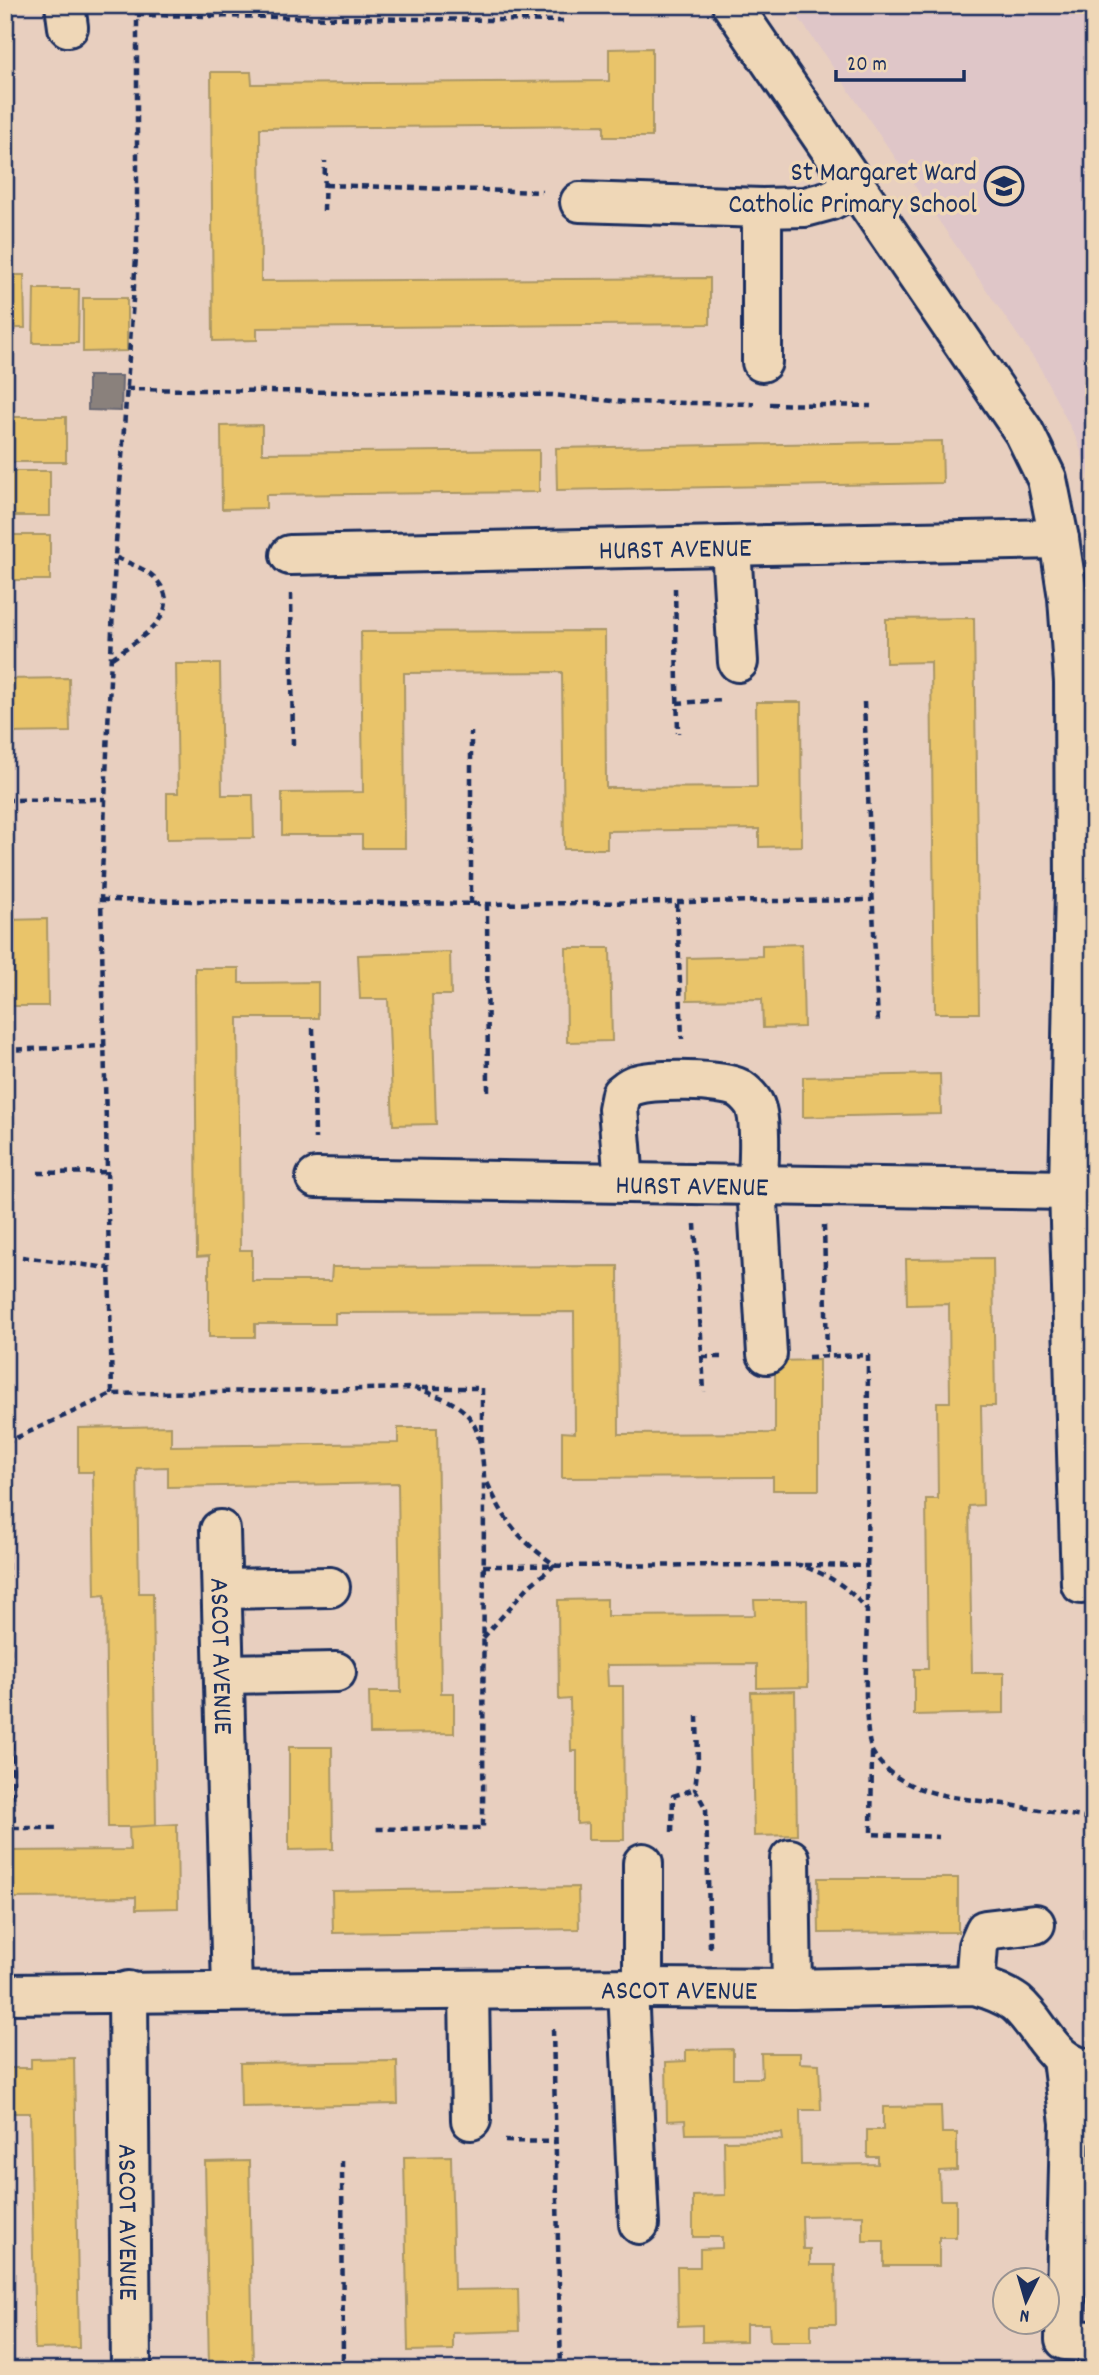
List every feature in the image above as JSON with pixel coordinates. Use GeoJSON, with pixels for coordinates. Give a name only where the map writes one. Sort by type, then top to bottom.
{"type":"FeatureCollection","features":[{"type":"Feature","properties":{"kind":"street"},"geometry":{"type":"LineString","coordinates":[[732,5],[1024,432],[1047,478],[1068,598],[1084,887],[1081,1189],[1086,1475],[1081,1584]]}},
{"type":"Feature","properties":{"kind":"street"},"geometry":{"type":"LineString","coordinates":[[580,202],[762,208],[805,206],[831,200],[855,187]]}},
{"type":"Feature","properties":{"kind":"street"},"geometry":{"type":"LineString","coordinates":[[762,208],[762,362]]}},
{"type":"Feature","properties":{"kind":"street","name":"HURST AVENUE"},"geometry":{"type":"LineString","coordinates":[[290,555],[1059,539]]}},
{"type":"Feature","properties":{"kind":"street"},"geometry":{"type":"LineString","coordinates":[[732,547],[738,662]]}},
{"type":"Feature","properties":{"kind":"street"},"geometry":{"type":"LineString","coordinates":[[624,1182],[618,1109],[621,1094],[633,1085],[684,1081],[737,1087],[746,1094],[756,1108],[759,1162],[757,1186],[785,1356]]}},
{"type":"Feature","properties":{"kind":"street","name":"HURST AVENUE"},"geometry":{"type":"LineString","coordinates":[[316,1178],[1081,1189]]}},
{"type":"Feature","properties":{"kind":"street","name":"ASCOT AVENUE"},"geometry":{"type":"LineString","coordinates":[[220,1530],[226,1674],[232,1991]]}},
{"type":"Feature","properties":{"kind":"street"},"geometry":{"type":"LineString","coordinates":[[222,1589],[330,1587]]}},
{"type":"Feature","properties":{"kind":"street"},"geometry":{"type":"LineString","coordinates":[[226,1674],[336,1672]]}},
{"type":"Feature","properties":{"kind":"street"},"geometry":{"type":"LineString","coordinates":[[790,1858],[792,1989]]}},
{"type":"Feature","properties":{"kind":"street"},"geometry":{"type":"LineString","coordinates":[[639,2224],[635,1988],[643,1863]]}},
{"type":"Feature","properties":{"kind":"street"},"geometry":{"type":"LineString","coordinates":[[975,1985],[978,1946],[985,1930],[1035,1924]]}},
{"type":"Feature","properties":{"kind":"street","name":"ASCOT AVENUE"},"geometry":{"type":"LineString","coordinates":[[5,1994],[712,1987],[792,1989],[975,1985],[1016,2003],[1078,2065]]}},
{"type":"Feature","properties":{"kind":"street"},"geometry":{"type":"LineString","coordinates":[[469,1990],[471,2120]]}},
{"type":"Feature","properties":{"kind":"street","name":"ASCOT AVENUE"},"geometry":{"type":"LineString","coordinates":[[128,1991],[131,2370]]}},
{"type":"Feature","properties":{"kind":"street"},"geometry":{"type":"LineString","coordinates":[[1078,2065],[1082,2123],[1065,2340],[1094,2341]]}},
{"type":"Feature","properties":{"kind":"path"},"geometry":{"type":"LineString","coordinates":[[112,1394],[101,900],[116,557],[137,243],[137,5]]}},
{"type":"Feature","properties":{"kind":"path"},"geometry":{"type":"LineString","coordinates":[[137,15],[563,21]]}},
{"type":"Feature","properties":{"kind":"path"},"geometry":{"type":"LineString","coordinates":[[324,211],[326,161]]}},
{"type":"Feature","properties":{"kind":"path"},"geometry":{"type":"LineString","coordinates":[[325,185],[542,192],[580,202]]}},
{"type":"Feature","properties":{"kind":"path"},"geometry":{"type":"LineString","coordinates":[[126,389],[552,395],[624,402],[871,406]]}},
{"type":"Feature","properties":{"kind":"path"},"geometry":{"type":"LineString","coordinates":[[674,549],[678,733]]}},
{"type":"Feature","properties":{"kind":"path"},"geometry":{"type":"LineString","coordinates":[[290,555],[293,747]]}},
{"type":"Feature","properties":{"kind":"path"},"geometry":{"type":"LineString","coordinates":[[111,659],[150,630],[166,611],[166,595],[153,576],[116,557]]}},
{"type":"Feature","properties":{"kind":"path"},"geometry":{"type":"LineString","coordinates":[[864,702],[878,1024]]}},
{"type":"Feature","properties":{"kind":"path"},"geometry":{"type":"LineString","coordinates":[[471,732],[471,904]]}},
{"type":"Feature","properties":{"kind":"path"},"geometry":{"type":"LineString","coordinates":[[5,800],[105,799]]}},
{"type":"Feature","properties":{"kind":"path"},"geometry":{"type":"LineString","coordinates":[[101,900],[471,904],[872,900]]}},
{"type":"Feature","properties":{"kind":"path"},"geometry":{"type":"LineString","coordinates":[[487,904],[488,1093]]}},
{"type":"Feature","properties":{"kind":"path"},"geometry":{"type":"LineString","coordinates":[[677,904],[684,1081]]}},
{"type":"Feature","properties":{"kind":"path"},"geometry":{"type":"LineString","coordinates":[[313,1028],[316,1178]]}},
{"type":"Feature","properties":{"kind":"path"},"geometry":{"type":"LineString","coordinates":[[5,1051],[105,1045]]}},
{"type":"Feature","properties":{"kind":"path"},"geometry":{"type":"LineString","coordinates":[[38,1173],[107,1172]]}},
{"type":"Feature","properties":{"kind":"path"},"geometry":{"type":"LineString","coordinates":[[693,1184],[704,1392]]}},
{"type":"Feature","properties":{"kind":"path"},"geometry":{"type":"LineString","coordinates":[[822,1186],[827,1357]]}},
{"type":"Feature","properties":{"kind":"path"},"geometry":{"type":"LineString","coordinates":[[22,1257],[109,1268]]}},
{"type":"Feature","properties":{"kind":"path"},"geometry":{"type":"LineString","coordinates":[[785,1356],[868,1355],[867,1720],[872,1752],[871,1834],[939,1837]]}},
{"type":"Feature","properties":{"kind":"path"},"geometry":{"type":"LineString","coordinates":[[702,1357],[728,1357]]}},
{"type":"Feature","properties":{"kind":"path"},"geometry":{"type":"LineString","coordinates":[[414,1388],[444,1397],[461,1406],[472,1422],[482,1447]]}},
{"type":"Feature","properties":{"kind":"path"},"geometry":{"type":"LineString","coordinates":[[5,1443],[112,1394],[482,1388],[483,1828],[372,1829]]}},
{"type":"Feature","properties":{"kind":"path"},"geometry":{"type":"LineString","coordinates":[[484,1476],[511,1527],[529,1547],[555,1565]]}},
{"type":"Feature","properties":{"kind":"path"},"geometry":{"type":"LineString","coordinates":[[5,1479],[14,1828],[57,1828]]}},
{"type":"Feature","properties":{"kind":"path"},"geometry":{"type":"LineString","coordinates":[[483,1639],[529,1586],[555,1565]]}},
{"type":"Feature","properties":{"kind":"path"},"geometry":{"type":"LineString","coordinates":[[800,1565],[828,1576],[850,1590],[867,1610]]}},
{"type":"Feature","properties":{"kind":"path"},"geometry":{"type":"LineString","coordinates":[[483,1566],[868,1566]]}},
{"type":"Feature","properties":{"kind":"path"},"geometry":{"type":"LineString","coordinates":[[697,1716],[698,1763],[695,1789],[706,1809],[712,1987]]}},
{"type":"Feature","properties":{"kind":"path"},"geometry":{"type":"LineString","coordinates":[[872,1752],[890,1773],[914,1786],[939,1794],[1094,1819]]}},
{"type":"Feature","properties":{"kind":"path"},"geometry":{"type":"LineString","coordinates":[[5,1806],[13,1806]]}},
{"type":"Feature","properties":{"kind":"path"},"geometry":{"type":"LineString","coordinates":[[554,1989],[561,2370]]}},
{"type":"Feature","properties":{"kind":"path"},"geometry":{"type":"LineString","coordinates":[[342,2161],[343,2370]]}},
{"type":"Feature","properties":{"kind":"shaded area","name":"St Margaret Ward Catholic Primary School"},"geometry":{"type":"Polygon","coordinates":[[[790,5],[1094,5],[1094,491],[1077,440],[1039,366],[790,5]]]}},
{"type":"Feature","properties":{"kind":"building: Homes"},"geometry":{"type":"Polygon","coordinates":[[[652,48],[652,137],[604,137],[604,125],[260,128],[261,281],[710,278],[710,324],[257,328],[257,340],[213,341],[211,72],[251,72],[252,84],[609,81],[609,49],[652,48]]]}},
{"type":"Feature","properties":{"kind":"building: Homes"},"geometry":{"type":"Polygon","coordinates":[[[5,275],[24,275],[25,328],[5,328],[5,275]]]}},
{"type":"Feature","properties":{"kind":"building: Homes"},"geometry":{"type":"Polygon","coordinates":[[[34,289],[79,289],[78,343],[33,343],[34,289]]]}},
{"type":"Feature","properties":{"kind":"building: Homes"},"geometry":{"type":"Polygon","coordinates":[[[83,298],[127,298],[127,351],[83,352],[83,298]]]}},
{"type":"Feature","properties":{"kind":"building: Homes"},"geometry":{"type":"Polygon","coordinates":[[[12,417],[66,417],[66,462],[12,462],[12,417]]]}},
{"type":"Feature","properties":{"kind":"building: Homes"},"geometry":{"type":"Polygon","coordinates":[[[262,425],[262,453],[539,450],[539,492],[266,495],[266,508],[222,509],[221,426],[262,425]]]}},
{"type":"Feature","properties":{"kind":"building: Homes"},"geometry":{"type":"Polygon","coordinates":[[[942,441],[943,483],[557,490],[556,448],[942,441]]]}},
{"type":"Feature","properties":{"kind":"building: Homes"},"geometry":{"type":"Polygon","coordinates":[[[5,471],[50,471],[50,516],[5,516],[5,471]]]}},
{"type":"Feature","properties":{"kind":"building: Homes"},"geometry":{"type":"Polygon","coordinates":[[[5,535],[50,535],[50,580],[5,580],[5,535]]]}},
{"type":"Feature","properties":{"kind":"building: Homes"},"geometry":{"type":"Polygon","coordinates":[[[974,618],[979,1013],[935,1013],[931,662],[886,663],[886,619],[974,618]]]}},
{"type":"Feature","properties":{"kind":"building: Homes"},"geometry":{"type":"Polygon","coordinates":[[[605,631],[606,788],[757,787],[756,702],[801,702],[802,846],[759,847],[759,829],[607,831],[607,849],[564,849],[562,672],[404,673],[405,848],[362,848],[362,835],[282,835],[282,793],[363,792],[361,632],[605,631]]]}},
{"type":"Feature","properties":{"kind":"building: Homes"},"geometry":{"type":"Polygon","coordinates":[[[176,664],[220,664],[222,795],[253,795],[254,838],[167,839],[167,793],[178,793],[176,664]]]}},
{"type":"Feature","properties":{"kind":"building: Homes"},"geometry":{"type":"Polygon","coordinates":[[[69,678],[70,732],[5,733],[5,679],[69,678]]]}},
{"type":"Feature","properties":{"kind":"building: Homes"},"geometry":{"type":"Polygon","coordinates":[[[47,919],[48,1006],[6,1006],[6,920],[47,919]]]}},
{"type":"Feature","properties":{"kind":"building: Homes"},"geometry":{"type":"Polygon","coordinates":[[[802,944],[804,1027],[763,1028],[762,999],[687,1000],[687,958],[762,956],[762,945],[802,944]]]}},
{"type":"Feature","properties":{"kind":"building: Homes"},"geometry":{"type":"Polygon","coordinates":[[[566,948],[610,948],[612,1041],[567,1042],[566,948]]]}},
{"type":"Feature","properties":{"kind":"building: Homes"},"geometry":{"type":"Polygon","coordinates":[[[450,952],[451,995],[432,995],[436,1124],[393,1125],[388,999],[360,999],[358,955],[450,952]]]}},
{"type":"Feature","properties":{"kind":"building: Homes"},"geometry":{"type":"Polygon","coordinates":[[[195,968],[239,968],[239,983],[318,982],[318,1018],[238,1018],[240,1250],[252,1250],[252,1281],[331,1281],[332,1267],[618,1266],[619,1434],[775,1433],[775,1361],[819,1360],[819,1490],[773,1490],[773,1477],[562,1478],[562,1432],[575,1433],[574,1312],[335,1313],[335,1324],[255,1324],[255,1337],[209,1337],[209,1256],[197,1257],[195,968]]]}},
{"type":"Feature","properties":{"kind":"building: Homes"},"geometry":{"type":"Polygon","coordinates":[[[940,1074],[941,1114],[803,1117],[803,1077],[940,1074]]]}},
{"type":"Feature","properties":{"kind":"building: Homes"},"geometry":{"type":"Polygon","coordinates":[[[993,1258],[995,1406],[981,1406],[983,1505],[969,1506],[972,1673],[1004,1673],[1004,1713],[914,1715],[914,1669],[928,1669],[926,1499],[938,1499],[937,1402],[950,1402],[949,1304],[907,1305],[906,1259],[993,1258]]]}},
{"type":"Feature","properties":{"kind":"building: Homes"},"geometry":{"type":"Polygon","coordinates":[[[5,1334],[8,1334],[8,1376],[5,1376],[5,1334]]]}},
{"type":"Feature","properties":{"kind":"building: Homes"},"geometry":{"type":"Polygon","coordinates":[[[171,1426],[171,1446],[398,1443],[398,1428],[437,1428],[441,1693],[454,1693],[454,1733],[370,1734],[369,1692],[401,1692],[398,1483],[168,1487],[168,1467],[137,1468],[139,1593],[153,1593],[156,1827],[108,1827],[105,1595],[95,1596],[93,1472],[78,1472],[78,1428],[171,1426]]]}},
{"type":"Feature","properties":{"kind":"building: Homes"},"geometry":{"type":"Polygon","coordinates":[[[607,1599],[607,1616],[755,1615],[754,1600],[807,1600],[808,1687],[757,1688],[757,1664],[607,1665],[608,1686],[623,1686],[624,1840],[588,1840],[588,1823],[577,1824],[577,1751],[571,1751],[570,1699],[559,1700],[558,1600],[607,1599]]]}},
{"type":"Feature","properties":{"kind":"building: Homes"},"geometry":{"type":"Polygon","coordinates":[[[795,1691],[797,1835],[754,1836],[751,1692],[795,1691]]]}},
{"type":"Feature","properties":{"kind":"building: Homes"},"geometry":{"type":"Polygon","coordinates":[[[1085,1713],[1094,1713],[1094,1755],[1085,1755],[1085,1713]]]}},
{"type":"Feature","properties":{"kind":"building: Homes"},"geometry":{"type":"Polygon","coordinates":[[[289,1747],[332,1747],[333,1849],[289,1850],[289,1747]]]}},
{"type":"Feature","properties":{"kind":"building: Homes"},"geometry":{"type":"Polygon","coordinates":[[[177,1824],[178,1908],[136,1909],[136,1897],[5,1898],[5,1851],[130,1850],[129,1827],[177,1824]]]}},
{"type":"Feature","properties":{"kind":"building: Homes"},"geometry":{"type":"Polygon","coordinates":[[[818,1878],[958,1878],[958,1932],[819,1933],[818,1878]]]}},
{"type":"Feature","properties":{"kind":"building: Homes"},"geometry":{"type":"Polygon","coordinates":[[[578,1887],[579,1929],[333,1933],[332,1891],[578,1887]]]}},
{"type":"Feature","properties":{"kind":"building: Homes"},"geometry":{"type":"Polygon","coordinates":[[[733,2049],[733,2078],[762,2078],[761,2053],[800,2053],[800,2063],[819,2064],[821,2110],[800,2110],[801,2165],[878,2164],[878,2157],[867,2157],[867,2130],[883,2130],[883,2107],[941,2106],[942,2133],[957,2133],[957,2170],[939,2171],[940,2200],[956,2200],[956,2237],[939,2237],[939,2266],[884,2266],[884,2241],[863,2241],[863,2215],[802,2216],[803,2249],[810,2249],[810,2265],[835,2265],[836,2324],[811,2324],[811,2341],[770,2341],[769,2324],[746,2324],[746,2341],[702,2342],[702,2325],[678,2326],[677,2267],[700,2267],[700,2249],[722,2248],[722,2237],[693,2237],[693,2196],[725,2195],[724,2141],[783,2140],[782,2133],[686,2134],[685,2120],[667,2121],[666,2062],[686,2061],[686,2050],[733,2049]]]}},
{"type":"Feature","properties":{"kind":"building: Homes"},"geometry":{"type":"Polygon","coordinates":[[[74,2058],[79,2348],[35,2349],[30,2113],[5,2113],[5,2068],[31,2068],[31,2059],[74,2058]]]}},
{"type":"Feature","properties":{"kind":"building: Homes"},"geometry":{"type":"Polygon","coordinates":[[[397,2061],[398,2104],[241,2107],[240,2063],[397,2061]]]}},
{"type":"Feature","properties":{"kind":"building: Homes"},"geometry":{"type":"Polygon","coordinates":[[[451,2156],[454,2290],[518,2289],[519,2331],[453,2333],[453,2350],[408,2351],[404,2157],[451,2156]]]}},
{"type":"Feature","properties":{"kind":"building: Homes"},"geometry":{"type":"Polygon","coordinates":[[[249,2161],[253,2367],[209,2368],[205,2162],[249,2161]]]}},
{"type":"Feature","properties":{"kind":"building: Industry"},"geometry":{"type":"Polygon","coordinates":[[[88,376],[122,376],[121,411],[88,410],[88,376]]]}},
{"type":"Feature","properties":{"kind":"place","name":"St Margaret Ward Catholic Primary School"},"geometry":{"type":"Point","coordinates":[1004,186]}}]}
